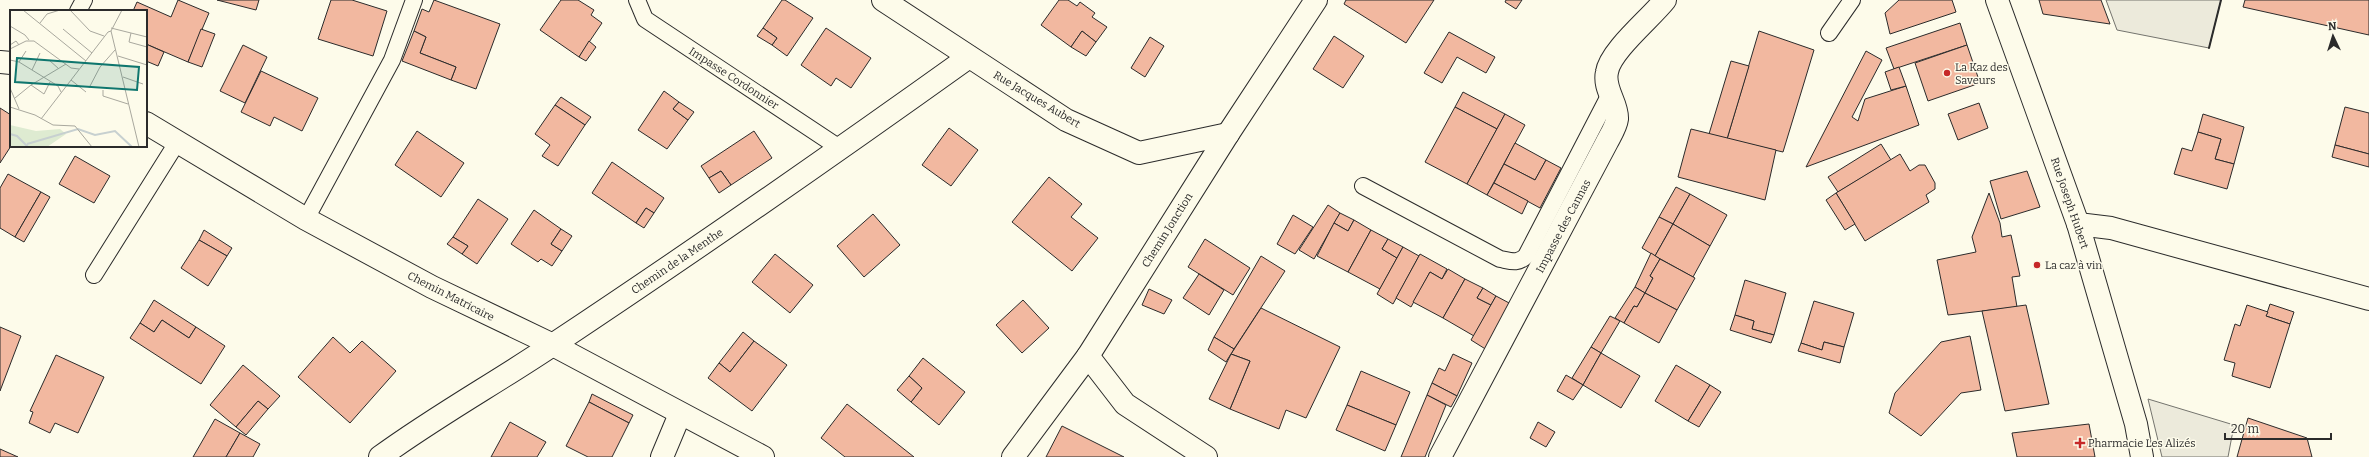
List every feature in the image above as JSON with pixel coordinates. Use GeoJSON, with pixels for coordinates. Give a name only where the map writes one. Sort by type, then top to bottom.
{"type":"FeatureCollection","features":[{"type":"Feature","properties":{"kind":"street","name":"Rue Jacques Aubert"},"geometry":{"type":"LineString","coordinates":[[883,0],[1066,120],[1139,153],[1228,134]]}},
{"type":"Feature","properties":{"kind":"street","name":"Chemin Jonction"},"geometry":{"type":"LineString","coordinates":[[1013,457],[1088,356],[1228,134],[1316,0]]}},
{"type":"Feature","properties":{"kind":"street","name":"Impasse des Cannas"},"geometry":{"type":"LineString","coordinates":[[1440,457],[1607,142],[1617,120],[1615,106],[1607,85],[1607,71],[1615,54],[1665,0]]}},
{"type":"Feature","properties":{"kind":"street","name":"Rue Joseph Hubert"},"geometry":{"type":"LineString","coordinates":[[1997,0],[2078,224],[2136,424],[2142,457]]}},
{"type":"Feature","properties":{"kind":"street","name":"Chemin de la Menthe"},"geometry":{"type":"LineString","coordinates":[[380,457],[423,425],[553,345],[841,149],[969,57]]}},
{"type":"Feature","properties":{"kind":"street"},"geometry":{"type":"LineString","coordinates":[[0,62],[10,63]]}},
{"type":"Feature","properties":{"kind":"street","name":"Chemin Matricaire"},"geometry":{"type":"LineString","coordinates":[[147,124],[306,219],[432,287],[553,345],[763,457]]}},
{"type":"Feature","properties":{"kind":"street"},"geometry":{"type":"LineString","coordinates":[[2078,224],[2110,228],[2369,299]]}},
{"type":"Feature","properties":{"kind":"street"},"geometry":{"type":"LineString","coordinates":[[1088,356],[1125,404],[1206,457]]}},
{"type":"Feature","properties":{"kind":"street"},"geometry":{"type":"LineString","coordinates":[[662,457],[680,414]]}},
{"type":"Feature","properties":{"kind":"lane"},"geometry":{"type":"LineString","coordinates":[[79,10],[84,0]]}},
{"type":"Feature","properties":{"kind":"lane"},"geometry":{"type":"LineString","coordinates":[[306,219],[392,60],[414,0]]}},
{"type":"Feature","properties":{"kind":"lane","name":"Impasse Cordonnier"},"geometry":{"type":"LineString","coordinates":[[637,0],[645,19],[841,149]]}},
{"type":"Feature","properties":{"kind":"lane"},"geometry":{"type":"LineString","coordinates":[[1829,33],[1852,0]]}},
{"type":"Feature","properties":{"kind":"lane"},"geometry":{"type":"LineString","coordinates":[[1364,186],[1500,259],[1512,262],[1520,261],[1526,256],[1610,94]]}},
{"type":"Feature","properties":{"kind":"lane"},"geometry":{"type":"LineString","coordinates":[[94,275],[178,141]]}},
{"type":"Feature","properties":{"kind":"shaded area"},"geometry":{"type":"Polygon","coordinates":[[[2106,0],[2221,0],[2209,48],[2117,30],[2106,0]]]}},
{"type":"Feature","properties":{"kind":"shaded area"},"geometry":{"type":"Polygon","coordinates":[[[2148,399],[2234,425],[2228,457],[2162,457],[2148,399]]]}},
{"type":"Feature","properties":{"kind":"building"},"geometry":{"type":"Polygon","coordinates":[[[178,0],[209,13],[188,62],[147,44],[147,10],[133,10],[137,2],[171,17],[178,0]]]}},
{"type":"Feature","properties":{"kind":"building"},"geometry":{"type":"Polygon","coordinates":[[[217,0],[259,0],[256,10],[217,0]]]}},
{"type":"Feature","properties":{"kind":"building"},"geometry":{"type":"Polygon","coordinates":[[[331,0],[352,0],[387,11],[373,56],[318,39],[331,0]]]}},
{"type":"Feature","properties":{"kind":"building"},"geometry":{"type":"Polygon","coordinates":[[[434,0],[500,24],[476,89],[451,80],[456,67],[420,53],[426,37],[414,31],[422,9],[429,12],[434,0]]]}},
{"type":"Feature","properties":{"kind":"building"},"geometry":{"type":"Polygon","coordinates":[[[561,0],[578,0],[594,10],[591,15],[602,23],[579,57],[540,30],[561,0]]]}},
{"type":"Feature","properties":{"kind":"building"},"geometry":{"type":"Polygon","coordinates":[[[782,0],[785,0],[813,18],[787,56],[772,45],[777,38],[763,28],[782,0]]]}},
{"type":"Feature","properties":{"kind":"building"},"geometry":{"type":"Polygon","coordinates":[[[1059,0],[1068,0],[1077,6],[1080,2],[1095,13],[1092,17],[1107,27],[1096,42],[1082,31],[1071,47],[1041,25],[1059,0]]]}},
{"type":"Feature","properties":{"kind":"building"},"geometry":{"type":"Polygon","coordinates":[[[1346,0],[1434,0],[1406,43],[1344,4],[1346,0]]]}},
{"type":"Feature","properties":{"kind":"building"},"geometry":{"type":"Polygon","coordinates":[[[1506,0],[1522,0],[1516,9],[1505,2],[1506,0]]]}},
{"type":"Feature","properties":{"kind":"building"},"geometry":{"type":"Polygon","coordinates":[[[1899,0],[1952,0],[1956,12],[1890,34],[1885,13],[1899,0]]]}},
{"type":"Feature","properties":{"kind":"building"},"geometry":{"type":"Polygon","coordinates":[[[2039,0],[2101,0],[2110,24],[2043,14],[2039,0]]]}},
{"type":"Feature","properties":{"kind":"building"},"geometry":{"type":"Polygon","coordinates":[[[2245,0],[2369,0],[2369,35],[2243,7],[2245,0]]]}},
{"type":"Feature","properties":{"kind":"building"},"geometry":{"type":"Polygon","coordinates":[[[1960,23],[1967,45],[1894,69],[1886,48],[1960,23]]]}},
{"type":"Feature","properties":{"kind":"building"},"geometry":{"type":"Polygon","coordinates":[[[763,28],[777,38],[772,45],[757,36],[763,28]]]}},
{"type":"Feature","properties":{"kind":"building"},"geometry":{"type":"Polygon","coordinates":[[[826,28],[871,58],[851,88],[836,78],[831,86],[801,65],[826,28]]]}},
{"type":"Feature","properties":{"kind":"building"},"geometry":{"type":"Polygon","coordinates":[[[201,29],[215,34],[202,67],[188,62],[201,29]]]}},
{"type":"Feature","properties":{"kind":"building"},"geometry":{"type":"Polygon","coordinates":[[[414,31],[426,37],[420,53],[456,67],[451,80],[402,61],[414,31]]]}},
{"type":"Feature","properties":{"kind":"building"},"geometry":{"type":"Polygon","coordinates":[[[1082,31],[1096,42],[1086,56],[1071,47],[1082,31]]]}},
{"type":"Feature","properties":{"kind":"building"},"geometry":{"type":"Polygon","coordinates":[[[1759,31],[1814,50],[1783,152],[1727,139],[1759,31]]]}},
{"type":"Feature","properties":{"kind":"building"},"geometry":{"type":"Polygon","coordinates":[[[1449,32],[1495,57],[1486,73],[1457,57],[1442,83],[1424,73],[1449,32]]]}},
{"type":"Feature","properties":{"kind":"building"},"geometry":{"type":"Polygon","coordinates":[[[1334,36],[1364,56],[1343,88],[1313,69],[1334,36]]]}},
{"type":"Feature","properties":{"kind":"building"},"geometry":{"type":"Polygon","coordinates":[[[1150,37],[1164,46],[1145,77],[1131,68],[1150,37]]]}},
{"type":"Feature","properties":{"kind":"building"},"geometry":{"type":"Polygon","coordinates":[[[589,41],[596,47],[586,61],[579,57],[589,41]]]}},
{"type":"Feature","properties":{"kind":"building"},"geometry":{"type":"Polygon","coordinates":[[[147,44],[164,52],[158,66],[147,61],[147,44]]]}},
{"type":"Feature","properties":{"kind":"building"},"geometry":{"type":"Polygon","coordinates":[[[243,45],[267,57],[245,103],[220,91],[243,45]]]}},
{"type":"Feature","properties":{"kind":"building","name":"La Kaz des Saveurs"},"geometry":{"type":"Polygon","coordinates":[[[1967,45],[1980,83],[1928,101],[1915,63],[1967,45]]]}},
{"type":"Feature","properties":{"kind":"building"},"geometry":{"type":"Polygon","coordinates":[[[1866,51],[1882,60],[1852,117],[1858,121],[1865,99],[1906,86],[1919,125],[1806,167],[1866,51]]]}},
{"type":"Feature","properties":{"kind":"building"},"geometry":{"type":"Polygon","coordinates":[[[1731,61],[1749,66],[1727,139],[1709,134],[1731,61]]]}},
{"type":"Feature","properties":{"kind":"building"},"geometry":{"type":"Polygon","coordinates":[[[1899,67],[1906,86],[1891,90],[1885,72],[1899,67]]]}},
{"type":"Feature","properties":{"kind":"building"},"geometry":{"type":"Polygon","coordinates":[[[261,71],[318,98],[302,131],[274,117],[270,126],[241,112],[261,71]]]}},
{"type":"Feature","properties":{"kind":"building"},"geometry":{"type":"Polygon","coordinates":[[[664,91],[679,102],[673,109],[688,120],[667,149],[638,130],[664,91]]]}},
{"type":"Feature","properties":{"kind":"building"},"geometry":{"type":"Polygon","coordinates":[[[1463,92],[1505,114],[1497,129],[1455,107],[1463,92]]]}},
{"type":"Feature","properties":{"kind":"building"},"geometry":{"type":"Polygon","coordinates":[[[561,97],[591,117],[585,125],[555,105],[561,97]]]}},
{"type":"Feature","properties":{"kind":"building"},"geometry":{"type":"Polygon","coordinates":[[[679,102],[694,112],[688,120],[673,109],[679,102]]]}},
{"type":"Feature","properties":{"kind":"building"},"geometry":{"type":"Polygon","coordinates":[[[1979,103],[1988,128],[1958,140],[1948,114],[1979,103]]]}},
{"type":"Feature","properties":{"kind":"building"},"geometry":{"type":"Polygon","coordinates":[[[555,105],[585,125],[558,166],[542,156],[550,145],[535,134],[555,105]]]}},
{"type":"Feature","properties":{"kind":"building"},"geometry":{"type":"Polygon","coordinates":[[[1455,107],[1497,129],[1467,184],[1425,162],[1455,107]]]}},
{"type":"Feature","properties":{"kind":"building"},"geometry":{"type":"Polygon","coordinates":[[[2345,107],[2369,113],[2369,154],[2335,145],[2345,107]]]}},
{"type":"Feature","properties":{"kind":"building"},"geometry":{"type":"Polygon","coordinates":[[[0,108],[10,114],[10,147],[0,163],[0,108]]]}},
{"type":"Feature","properties":{"kind":"building"},"geometry":{"type":"Polygon","coordinates":[[[1505,114],[1525,125],[1487,195],[1467,184],[1505,114]]]}},
{"type":"Feature","properties":{"kind":"building"},"geometry":{"type":"Polygon","coordinates":[[[2203,114],[2244,127],[2234,164],[2215,159],[2221,139],[2198,132],[2203,114]]]}},
{"type":"Feature","properties":{"kind":"building"},"geometry":{"type":"Polygon","coordinates":[[[949,128],[978,150],[951,186],[922,165],[949,128]]]}},
{"type":"Feature","properties":{"kind":"building"},"geometry":{"type":"Polygon","coordinates":[[[1691,129],[1776,150],[1765,200],[1678,177],[1691,129]]]}},
{"type":"Feature","properties":{"kind":"building"},"geometry":{"type":"Polygon","coordinates":[[[417,131],[464,163],[441,197],[395,165],[417,131]]]}},
{"type":"Feature","properties":{"kind":"building"},"geometry":{"type":"Polygon","coordinates":[[[754,131],[772,158],[731,185],[721,171],[709,178],[701,166],[754,131]]]}},
{"type":"Feature","properties":{"kind":"building"},"geometry":{"type":"Polygon","coordinates":[[[2198,132],[2221,139],[2215,159],[2234,164],[2227,189],[2174,174],[2182,148],[2192,151],[2198,132]]]}},
{"type":"Feature","properties":{"kind":"building"},"geometry":{"type":"Polygon","coordinates":[[[1515,143],[1546,160],[1535,180],[1504,164],[1515,143]]]}},
{"type":"Feature","properties":{"kind":"building"},"geometry":{"type":"Polygon","coordinates":[[[1881,144],[1891,160],[1838,192],[1828,177],[1881,144]]]}},
{"type":"Feature","properties":{"kind":"building"},"geometry":{"type":"Polygon","coordinates":[[[2335,145],[2369,154],[2369,167],[2332,157],[2335,145]]]}},
{"type":"Feature","properties":{"kind":"building"},"geometry":{"type":"Polygon","coordinates":[[[1900,154],[1910,171],[1919,165],[1925,165],[1935,183],[1935,189],[1926,195],[1929,202],[1865,241],[1836,193],[1900,154]]]}},
{"type":"Feature","properties":{"kind":"building"},"geometry":{"type":"Polygon","coordinates":[[[75,156],[110,176],[94,203],[59,184],[75,156]]]}},
{"type":"Feature","properties":{"kind":"building"},"geometry":{"type":"Polygon","coordinates":[[[1546,160],[1561,168],[1540,208],[1494,183],[1504,164],[1535,180],[1546,160]]]}},
{"type":"Feature","properties":{"kind":"building"},"geometry":{"type":"Polygon","coordinates":[[[612,162],[664,198],[654,213],[646,208],[636,223],[592,193],[612,162]]]}},
{"type":"Feature","properties":{"kind":"building"},"geometry":{"type":"Polygon","coordinates":[[[721,171],[731,185],[719,193],[709,178],[721,171]]]}},
{"type":"Feature","properties":{"kind":"building"},"geometry":{"type":"Polygon","coordinates":[[[2027,171],[2040,207],[2001,219],[1990,181],[2027,171]]]}},
{"type":"Feature","properties":{"kind":"building"},"geometry":{"type":"Polygon","coordinates":[[[8,174],[41,192],[15,237],[0,228],[0,188],[8,174]]]}},
{"type":"Feature","properties":{"kind":"building"},"geometry":{"type":"Polygon","coordinates":[[[1049,177],[1082,204],[1071,217],[1098,238],[1072,271],[1012,222],[1049,177]]]}},
{"type":"Feature","properties":{"kind":"building"},"geometry":{"type":"Polygon","coordinates":[[[1494,183],[1528,201],[1522,214],[1487,195],[1494,183]]]}},
{"type":"Feature","properties":{"kind":"building"},"geometry":{"type":"Polygon","coordinates":[[[1676,187],[1690,194],[1673,224],[1659,217],[1676,187]]]}},
{"type":"Feature","properties":{"kind":"building"},"geometry":{"type":"Polygon","coordinates":[[[41,192],[50,197],[24,242],[15,237],[41,192]]]}},
{"type":"Feature","properties":{"kind":"building"},"geometry":{"type":"Polygon","coordinates":[[[1836,193],[1855,224],[1845,230],[1826,200],[1836,193]]]}},
{"type":"Feature","properties":{"kind":"building"},"geometry":{"type":"Polygon","coordinates":[[[1989,193],[2000,223],[2002,237],[2011,235],[2020,276],[2012,277],[2017,307],[1948,315],[1937,260],[1976,252],[1972,237],[1989,193]]]}},
{"type":"Feature","properties":{"kind":"building"},"geometry":{"type":"Polygon","coordinates":[[[1690,194],[1727,215],[1710,246],[1673,224],[1690,194]]]}},
{"type":"Feature","properties":{"kind":"building"},"geometry":{"type":"Polygon","coordinates":[[[478,199],[508,219],[477,264],[462,254],[468,246],[453,237],[478,199]]]}},
{"type":"Feature","properties":{"kind":"building"},"geometry":{"type":"Polygon","coordinates":[[[1328,205],[1340,213],[1314,259],[1299,250],[1328,205]]]}},
{"type":"Feature","properties":{"kind":"building"},"geometry":{"type":"Polygon","coordinates":[[[646,208],[654,213],[644,228],[636,223],[646,208]]]}},
{"type":"Feature","properties":{"kind":"building"},"geometry":{"type":"Polygon","coordinates":[[[534,210],[561,229],[551,244],[562,251],[552,266],[541,259],[538,262],[511,244],[534,210]]]}},
{"type":"Feature","properties":{"kind":"building"},"geometry":{"type":"Polygon","coordinates":[[[1340,213],[1354,220],[1348,231],[1334,223],[1340,213]]]}},
{"type":"Feature","properties":{"kind":"building"},"geometry":{"type":"Polygon","coordinates":[[[873,214],[900,245],[864,277],[837,246],[873,214]]]}},
{"type":"Feature","properties":{"kind":"building"},"geometry":{"type":"Polygon","coordinates":[[[1293,215],[1313,227],[1295,254],[1277,244],[1293,215]]]}},
{"type":"Feature","properties":{"kind":"building"},"geometry":{"type":"Polygon","coordinates":[[[1659,217],[1673,224],[1655,256],[1642,248],[1659,217]]]}},
{"type":"Feature","properties":{"kind":"building"},"geometry":{"type":"Polygon","coordinates":[[[1354,220],[1371,230],[1348,272],[1317,256],[1334,223],[1348,231],[1354,220]]]}},
{"type":"Feature","properties":{"kind":"building"},"geometry":{"type":"Polygon","coordinates":[[[1673,224],[1710,246],[1693,277],[1655,256],[1673,224]]]}},
{"type":"Feature","properties":{"kind":"building"},"geometry":{"type":"Polygon","coordinates":[[[561,229],[572,236],[562,251],[551,244],[561,229]]]}},
{"type":"Feature","properties":{"kind":"building"},"geometry":{"type":"Polygon","coordinates":[[[204,230],[232,248],[227,256],[199,240],[204,230]]]}},
{"type":"Feature","properties":{"kind":"building"},"geometry":{"type":"Polygon","coordinates":[[[1371,230],[1388,239],[1382,249],[1397,258],[1380,289],[1348,272],[1371,230]]]}},
{"type":"Feature","properties":{"kind":"building"},"geometry":{"type":"Polygon","coordinates":[[[453,237],[468,246],[462,254],[447,244],[453,237]]]}},
{"type":"Feature","properties":{"kind":"building"},"geometry":{"type":"Polygon","coordinates":[[[1205,239],[1250,268],[1233,295],[1188,267],[1205,239]]]}},
{"type":"Feature","properties":{"kind":"building"},"geometry":{"type":"Polygon","coordinates":[[[1388,239],[1403,247],[1397,258],[1382,249],[1388,239]]]}},
{"type":"Feature","properties":{"kind":"building"},"geometry":{"type":"Polygon","coordinates":[[[199,240],[227,256],[208,286],[181,268],[199,240]]]}},
{"type":"Feature","properties":{"kind":"building"},"geometry":{"type":"Polygon","coordinates":[[[1403,247],[1419,256],[1393,304],[1377,294],[1403,247]]]}},
{"type":"Feature","properties":{"kind":"building"},"geometry":{"type":"Polygon","coordinates":[[[1651,253],[1660,259],[1650,276],[1653,278],[1645,293],[1635,287],[1651,253]]]}},
{"type":"Feature","properties":{"kind":"building"},"geometry":{"type":"Polygon","coordinates":[[[775,254],[813,285],[790,313],[752,282],[775,254]]]}},
{"type":"Feature","properties":{"kind":"building"},"geometry":{"type":"Polygon","coordinates":[[[1420,254],[1447,269],[1442,279],[1430,272],[1411,307],[1396,298],[1420,254]]]}},
{"type":"Feature","properties":{"kind":"building"},"geometry":{"type":"Polygon","coordinates":[[[1261,256],[1285,271],[1234,349],[1214,337],[1261,256]]]}},
{"type":"Feature","properties":{"kind":"building"},"geometry":{"type":"Polygon","coordinates":[[[1660,259],[1695,278],[1677,310],[1645,293],[1653,278],[1650,276],[1660,259]]]}},
{"type":"Feature","properties":{"kind":"building"},"geometry":{"type":"Polygon","coordinates":[[[1448,269],[1465,279],[1443,318],[1413,302],[1430,272],[1442,279],[1448,269]]]}},
{"type":"Feature","properties":{"kind":"building"},"geometry":{"type":"Polygon","coordinates":[[[1199,274],[1224,290],[1209,315],[1183,298],[1199,274]]]}},
{"type":"Feature","properties":{"kind":"building"},"geometry":{"type":"Polygon","coordinates":[[[1465,279],[1483,288],[1477,298],[1491,305],[1474,336],[1443,318],[1465,279]]]}},
{"type":"Feature","properties":{"kind":"building"},"geometry":{"type":"Polygon","coordinates":[[[1745,280],[1786,293],[1774,335],[1752,329],[1754,321],[1735,315],[1745,280]]]}},
{"type":"Feature","properties":{"kind":"building"},"geometry":{"type":"Polygon","coordinates":[[[1635,287],[1645,293],[1637,307],[1634,306],[1624,323],[1615,318],[1635,287]]]}},
{"type":"Feature","properties":{"kind":"building"},"geometry":{"type":"Polygon","coordinates":[[[1483,288],[1496,296],[1491,305],[1477,298],[1483,288]]]}},
{"type":"Feature","properties":{"kind":"building"},"geometry":{"type":"Polygon","coordinates":[[[1149,289],[1172,300],[1164,314],[1142,305],[1149,289]]]}},
{"type":"Feature","properties":{"kind":"building"},"geometry":{"type":"Polygon","coordinates":[[[1645,293],[1677,310],[1659,343],[1624,323],[1634,306],[1637,307],[1645,293]]]}},
{"type":"Feature","properties":{"kind":"building"},"geometry":{"type":"Polygon","coordinates":[[[1496,296],[1511,304],[1487,350],[1471,340],[1496,296]]]}},
{"type":"Feature","properties":{"kind":"building"},"geometry":{"type":"Polygon","coordinates":[[[154,300],[196,327],[189,338],[162,320],[154,332],[140,323],[154,300]]]}},
{"type":"Feature","properties":{"kind":"building"},"geometry":{"type":"Polygon","coordinates":[[[1023,300],[1049,328],[1022,353],[996,325],[1023,300]]]}},
{"type":"Feature","properties":{"kind":"building"},"geometry":{"type":"Polygon","coordinates":[[[1814,301],[1854,313],[1844,347],[1824,342],[1822,350],[1801,343],[1814,301]]]}},
{"type":"Feature","properties":{"kind":"building"},"geometry":{"type":"Polygon","coordinates":[[[2270,304],[2294,312],[2290,324],[2266,316],[2270,304]]]}},
{"type":"Feature","properties":{"kind":"building"},"geometry":{"type":"Polygon","coordinates":[[[2026,305],[2049,404],[2005,411],[1982,311],[2026,305]]]}},
{"type":"Feature","properties":{"kind":"building"},"geometry":{"type":"Polygon","coordinates":[[[2247,305],[2268,312],[2266,316],[2290,324],[2270,388],[2232,376],[2235,363],[2224,360],[2235,324],[2240,326],[2247,305]]]}},
{"type":"Feature","properties":{"kind":"building"},"geometry":{"type":"Polygon","coordinates":[[[1261,308],[1340,347],[1306,418],[1286,410],[1279,429],[1230,409],[1250,361],[1231,354],[1261,308]]]}},
{"type":"Feature","properties":{"kind":"building"},"geometry":{"type":"Polygon","coordinates":[[[1735,315],[1754,321],[1752,329],[1774,335],[1771,343],[1730,330],[1735,315]]]}},
{"type":"Feature","properties":{"kind":"building"},"geometry":{"type":"Polygon","coordinates":[[[1610,316],[1620,321],[1601,353],[1591,347],[1610,316]]]}},
{"type":"Feature","properties":{"kind":"building"},"geometry":{"type":"Polygon","coordinates":[[[162,320],[189,338],[196,327],[225,346],[201,384],[130,338],[140,323],[154,332],[162,320]]]}},
{"type":"Feature","properties":{"kind":"building"},"geometry":{"type":"Polygon","coordinates":[[[0,327],[21,336],[0,391],[0,327]]]}},
{"type":"Feature","properties":{"kind":"building"},"geometry":{"type":"Polygon","coordinates":[[[743,332],[754,341],[730,372],[719,363],[743,332]]]}},
{"type":"Feature","properties":{"kind":"building"},"geometry":{"type":"Polygon","coordinates":[[[1970,336],[1981,390],[1961,393],[1921,436],[1889,413],[1895,393],[1941,342],[1970,336]]]}},
{"type":"Feature","properties":{"kind":"building"},"geometry":{"type":"Polygon","coordinates":[[[333,337],[350,353],[362,341],[396,371],[350,423],[298,377],[333,337]]]}},
{"type":"Feature","properties":{"kind":"building"},"geometry":{"type":"Polygon","coordinates":[[[1214,337],[1234,349],[1226,362],[1208,350],[1214,337]]]}},
{"type":"Feature","properties":{"kind":"building"},"geometry":{"type":"Polygon","coordinates":[[[754,341],[787,365],[752,411],[708,378],[719,363],[730,372],[754,341]]]}},
{"type":"Feature","properties":{"kind":"building"},"geometry":{"type":"Polygon","coordinates":[[[1824,342],[1844,347],[1840,363],[1798,351],[1801,343],[1822,350],[1824,342]]]}},
{"type":"Feature","properties":{"kind":"building"},"geometry":{"type":"Polygon","coordinates":[[[1591,347],[1601,353],[1583,385],[1572,378],[1591,347]]]}},
{"type":"Feature","properties":{"kind":"building"},"geometry":{"type":"Polygon","coordinates":[[[1601,353],[1640,376],[1621,408],[1583,385],[1601,353]]]}},
{"type":"Feature","properties":{"kind":"building"},"geometry":{"type":"Polygon","coordinates":[[[1231,354],[1250,361],[1230,409],[1209,399],[1231,354]]]}},
{"type":"Feature","properties":{"kind":"building"},"geometry":{"type":"Polygon","coordinates":[[[1453,354],[1472,363],[1457,396],[1432,383],[1439,368],[1445,371],[1453,354]]]}},
{"type":"Feature","properties":{"kind":"building"},"geometry":{"type":"Polygon","coordinates":[[[56,355],[104,377],[78,433],[55,423],[50,433],[29,423],[33,412],[30,411],[56,355]]]}},
{"type":"Feature","properties":{"kind":"building"},"geometry":{"type":"Polygon","coordinates":[[[923,358],[965,392],[939,425],[911,402],[922,388],[909,376],[923,358]]]}},
{"type":"Feature","properties":{"kind":"building"},"geometry":{"type":"Polygon","coordinates":[[[243,365],[280,396],[268,409],[258,401],[236,427],[210,405],[243,365]]]}},
{"type":"Feature","properties":{"kind":"building"},"geometry":{"type":"Polygon","coordinates":[[[1676,365],[1710,385],[1688,421],[1655,401],[1676,365]]]}},
{"type":"Feature","properties":{"kind":"building"},"geometry":{"type":"Polygon","coordinates":[[[1361,371],[1410,392],[1396,425],[1347,405],[1361,371]]]}},
{"type":"Feature","properties":{"kind":"building"},"geometry":{"type":"Polygon","coordinates":[[[1566,375],[1583,385],[1573,400],[1557,391],[1566,375]]]}},
{"type":"Feature","properties":{"kind":"building"},"geometry":{"type":"Polygon","coordinates":[[[909,376],[922,388],[911,402],[897,390],[909,376]]]}},
{"type":"Feature","properties":{"kind":"building"},"geometry":{"type":"Polygon","coordinates":[[[1432,383],[1457,396],[1451,407],[1427,395],[1432,383]]]}},
{"type":"Feature","properties":{"kind":"building"},"geometry":{"type":"Polygon","coordinates":[[[1710,385],[1721,392],[1699,427],[1688,421],[1710,385]]]}},
{"type":"Feature","properties":{"kind":"building"},"geometry":{"type":"Polygon","coordinates":[[[592,394],[633,415],[629,423],[589,402],[592,394]]]}},
{"type":"Feature","properties":{"kind":"building"},"geometry":{"type":"Polygon","coordinates":[[[1427,395],[1446,405],[1425,457],[1401,457],[1427,395]]]}},
{"type":"Feature","properties":{"kind":"building"},"geometry":{"type":"Polygon","coordinates":[[[258,401],[268,409],[246,435],[236,427],[258,401]]]}},
{"type":"Feature","properties":{"kind":"building"},"geometry":{"type":"Polygon","coordinates":[[[589,402],[629,423],[612,457],[588,457],[566,446],[589,402]]]}},
{"type":"Feature","properties":{"kind":"building"},"geometry":{"type":"Polygon","coordinates":[[[847,404],[914,457],[845,457],[821,438],[847,404]]]}},
{"type":"Feature","properties":{"kind":"building"},"geometry":{"type":"Polygon","coordinates":[[[1347,405],[1396,425],[1385,451],[1336,430],[1347,405]]]}},
{"type":"Feature","properties":{"kind":"building"},"geometry":{"type":"Polygon","coordinates":[[[2248,418],[2307,438],[2312,457],[2237,457],[2248,418]]]}},
{"type":"Feature","properties":{"kind":"building"},"geometry":{"type":"Polygon","coordinates":[[[215,419],[240,433],[226,457],[193,457],[215,419]]]}},
{"type":"Feature","properties":{"kind":"building"},"geometry":{"type":"Polygon","coordinates":[[[510,422],[546,442],[537,457],[491,457],[510,422]]]}},
{"type":"Feature","properties":{"kind":"building"},"geometry":{"type":"Polygon","coordinates":[[[1538,422],[1555,432],[1546,447],[1530,438],[1538,422]]]}},
{"type":"Feature","properties":{"kind":"building"},"geometry":{"type":"Polygon","coordinates":[[[2089,424],[2095,457],[2017,457],[2012,433],[2089,424]]]}},
{"type":"Feature","properties":{"kind":"building"},"geometry":{"type":"Polygon","coordinates":[[[1062,426],[1124,457],[1046,457],[1062,426]]]}},
{"type":"Feature","properties":{"kind":"building"},"geometry":{"type":"Polygon","coordinates":[[[240,433],[260,444],[253,457],[226,457],[240,433]]]}},
{"type":"Feature","properties":{"kind":"building"},"geometry":{"type":"Polygon","coordinates":[[[0,449],[18,457],[0,457],[0,449]]]}},
{"type":"Feature","properties":{"kind":"wall"},"geometry":{"type":"LineString","coordinates":[[2209,48],[2221,0]]}},
{"type":"Feature","properties":{"kind":"place","name":"La Kaz des Saveurs"},"geometry":{"type":"Point","coordinates":[1947,73]}},
{"type":"Feature","properties":{"kind":"place","name":"La caz à vin"},"geometry":{"type":"Point","coordinates":[2037,265]}},
{"type":"Feature","properties":{"kind":"place","name":"Pharmacie Les Alizés"},"geometry":{"type":"Point","coordinates":[2080,443]}}]}
